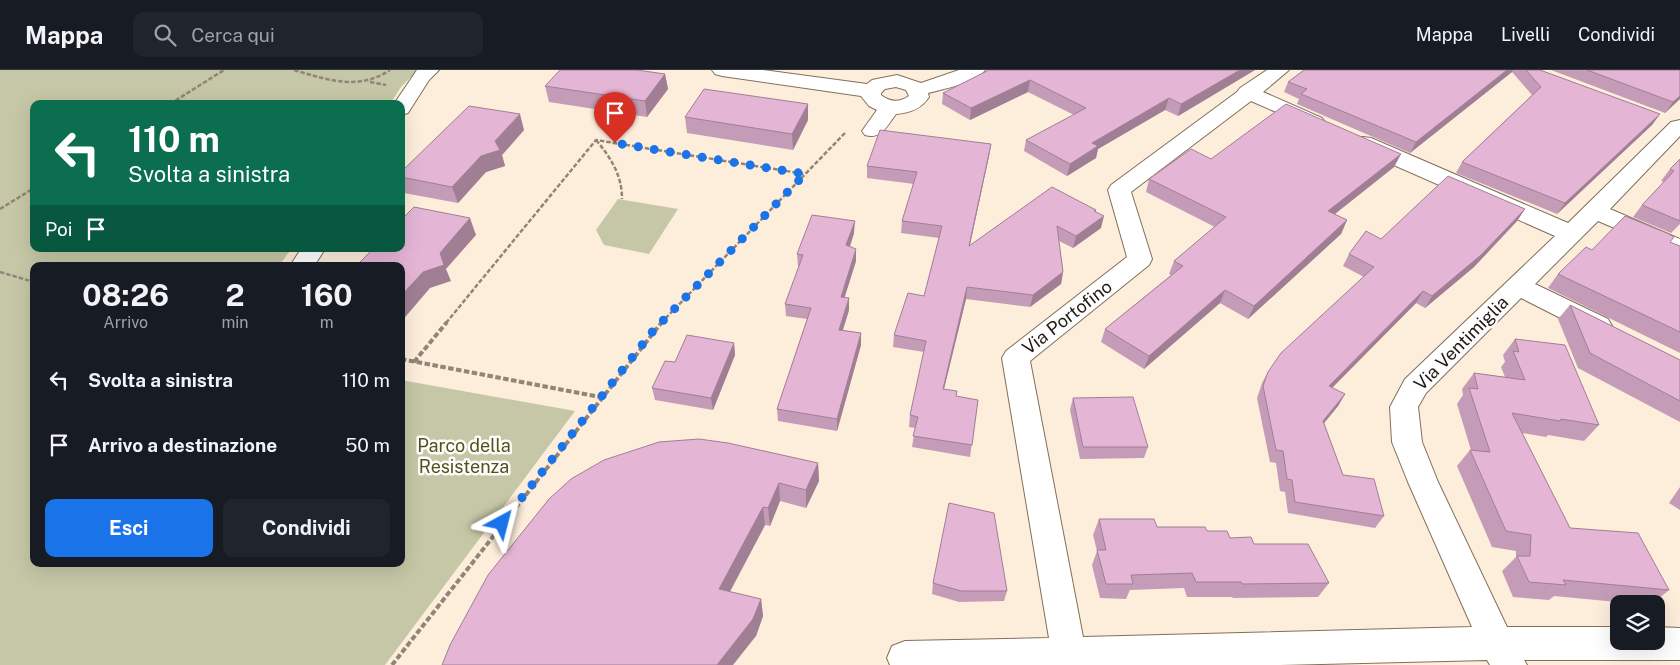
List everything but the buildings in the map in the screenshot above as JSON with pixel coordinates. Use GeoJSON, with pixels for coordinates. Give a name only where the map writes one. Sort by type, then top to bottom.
{"type":"FeatureCollection","features":[{"type":"Feature","properties":{"kind":"street"},"geometry":{"type":"LineString","coordinates":[[405,103],[428,70]]}},
{"type":"Feature","properties":{"kind":"street"},"geometry":{"type":"LineString","coordinates":[[722,70],[871,90],[878,84],[898,81],[913,86],[918,90],[919,97],[916,102],[909,105],[890,107],[875,101],[871,97],[871,90]]}},
{"type":"Feature","properties":{"kind":"street"},"geometry":{"type":"LineString","coordinates":[[918,90],[954,80],[975,70]]}},
{"type":"Feature","properties":{"kind":"street","name":"Via Portofino"},"geometry":{"type":"LineString","coordinates":[[1069,654],[1016,358],[1140,259],[1119,190],[1247,92],[1280,70]]}},
{"type":"Feature","properties":{"kind":"street"},"geometry":{"type":"LineString","coordinates":[[1247,92],[1572,234]]}},
{"type":"Feature","properties":{"kind":"street"},"geometry":{"type":"LineString","coordinates":[[872,131],[890,107]]}},
{"type":"Feature","properties":{"kind":"street","name":"Via Ventimiglia"},"geometry":{"type":"LineString","coordinates":[[1503,654],[1423,482],[1408,442],[1404,407],[1415,386],[1595,211],[1673,124]]}},
{"type":"Feature","properties":{"kind":"street"},"geometry":{"type":"LineString","coordinates":[[1595,211],[1680,248]]}},
{"type":"Feature","properties":{"kind":"street"},"geometry":{"type":"LineString","coordinates":[[1518,286],[1620,337]]}},
{"type":"Feature","properties":{"kind":"street"},"geometry":{"type":"LineString","coordinates":[[905,658],[1069,654],[1503,654],[1680,644]]}},
{"type":"Feature","properties":{"kind":"path"},"geometry":{"type":"LineString","coordinates":[[176,100],[224,70]]}},
{"type":"Feature","properties":{"kind":"path"},"geometry":{"type":"LineString","coordinates":[[294,70],[348,83],[372,80],[383,76],[390,70]]}},
{"type":"Feature","properties":{"kind":"path"},"geometry":{"type":"LineString","coordinates":[[392,665],[653,331],[846,132]]}},
{"type":"Feature","properties":{"kind":"path"},"geometry":{"type":"LineString","coordinates":[[596,140],[805,174]]}},
{"type":"Feature","properties":{"kind":"path"},"geometry":{"type":"LineString","coordinates":[[596,140],[610,156],[618,170],[622,199]]}},
{"type":"Feature","properties":{"kind":"path"},"geometry":{"type":"LineString","coordinates":[[414,362],[596,140]]}},
{"type":"Feature","properties":{"kind":"path"},"geometry":{"type":"LineString","coordinates":[[0,209],[30,190]]}},
{"type":"Feature","properties":{"kind":"path"},"geometry":{"type":"LineString","coordinates":[[0,272],[30,281]]}},
{"type":"Feature","properties":{"kind":"path"},"geometry":{"type":"LineString","coordinates":[[405,360],[600,397]]}},
{"type":"Feature","properties":{"kind":"green space","name":"Parco della Resistenza"},"geometry":{"type":"Polygon","coordinates":[[[0,70],[418,70],[401,87],[393,100],[30,100],[30,252],[289,252],[282,262],[30,262],[30,567],[405,567],[405,381],[575,411],[385,665],[0,665],[0,70]]]}},
{"type":"Feature","properties":{"kind":"green space"},"geometry":{"type":"Polygon","coordinates":[[[618,199],[678,209],[649,254],[604,245],[596,230],[618,199]]]}},
{"type":"Feature","properties":{"kind":"route"},"geometry":{"type":"LineString","coordinates":[[502,523],[653,331],[805,174],[615,143]]}}]}
